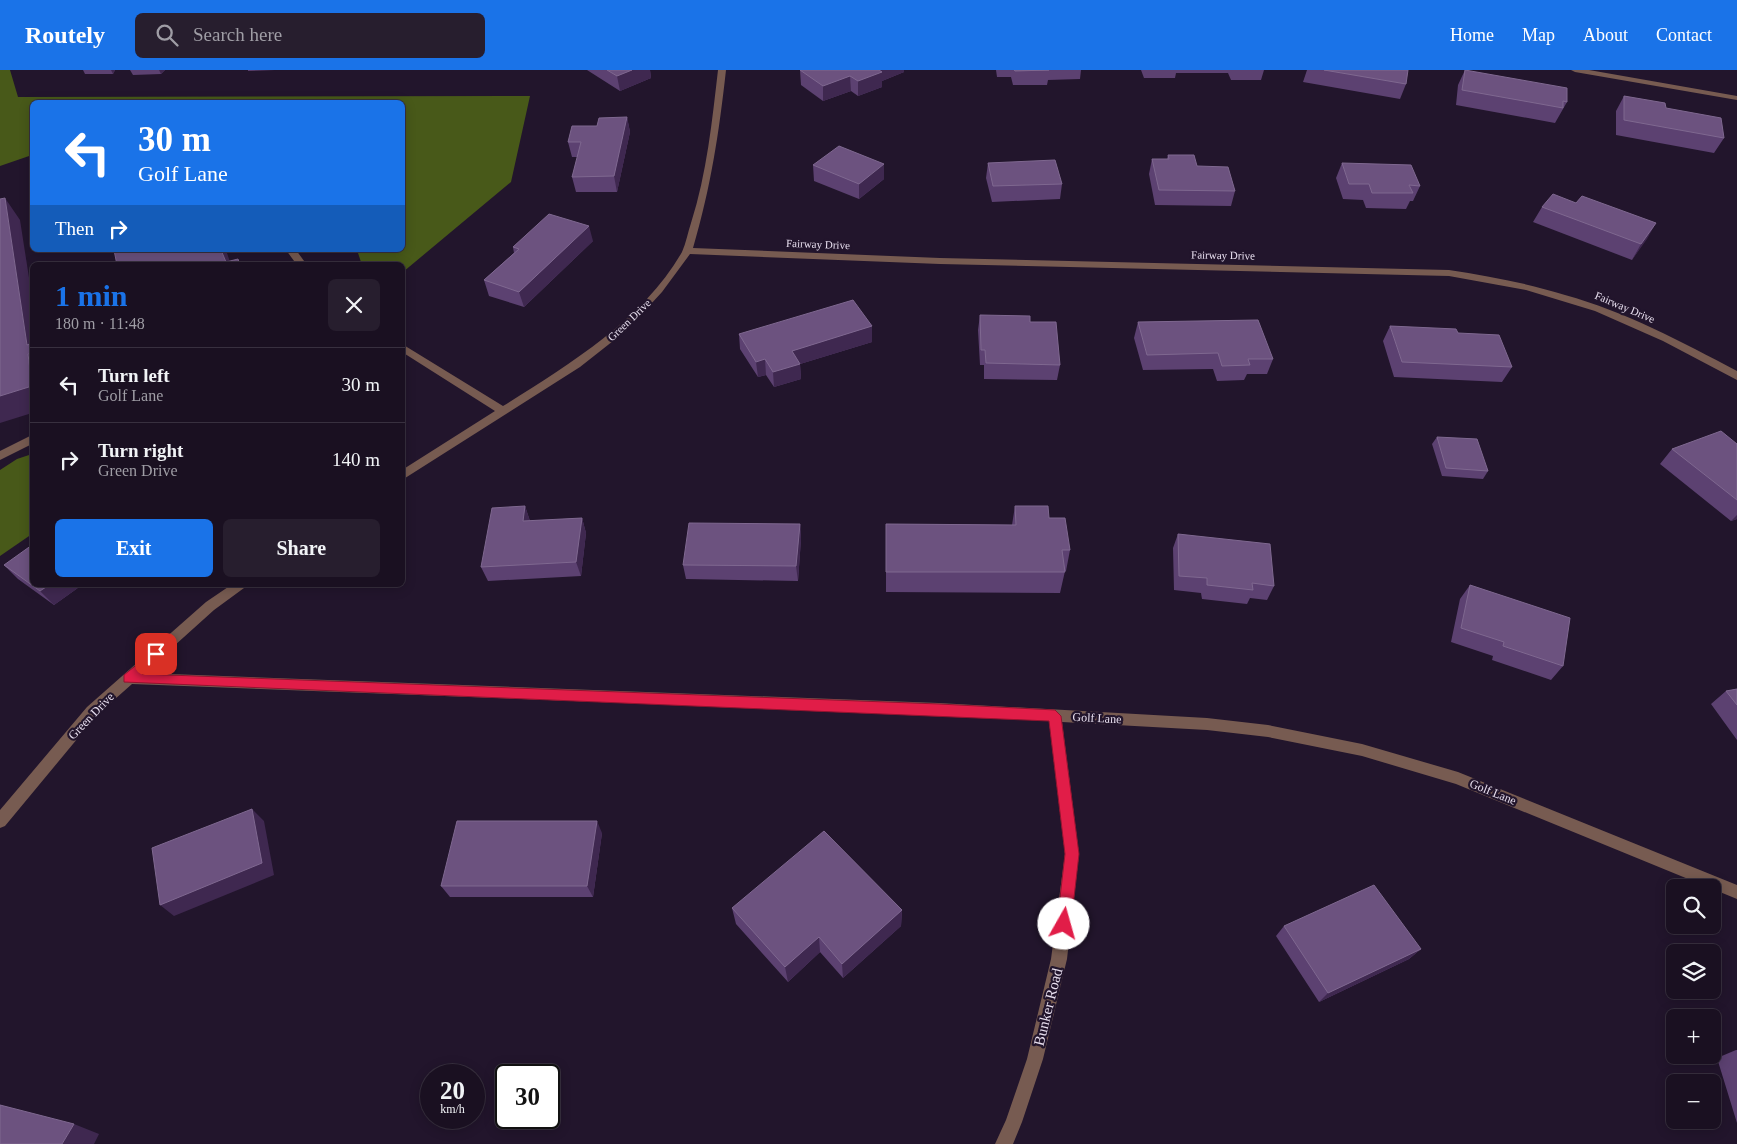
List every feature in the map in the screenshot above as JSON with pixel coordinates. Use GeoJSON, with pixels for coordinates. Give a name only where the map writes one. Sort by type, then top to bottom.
{"type":"FeatureCollection","features":[{"type":"Feature","properties":{"kind":"street","name":"Green Drive"},"geometry":{"type":"LineString","coordinates":[[405,474],[576,365],[623,328],[659,290],[687,251],[713,147],[722,70]]}},
{"type":"Feature","properties":{"kind":"street"},"geometry":{"type":"LineString","coordinates":[[1575,70],[1737,98]]}},
{"type":"Feature","properties":{"kind":"street","name":"Fairway Drive"},"geometry":{"type":"LineString","coordinates":[[687,251],[940,261],[1448,273],[1494,279],[1540,289],[1586,303],[1631,321],[1737,376]]}},
{"type":"Feature","properties":{"kind":"street"},"geometry":{"type":"LineString","coordinates":[[405,349],[504,412]]}},
{"type":"Feature","properties":{"kind":"street"},"geometry":{"type":"LineString","coordinates":[[0,456],[30,440]]}},
{"type":"Feature","properties":{"kind":"street","name":"Green Drive"},"geometry":{"type":"LineString","coordinates":[[0,821],[92,711],[210,606],[237,587]]}},
{"type":"Feature","properties":{"kind":"street","name":"Golf Lane"},"geometry":{"type":"LineString","coordinates":[[129,678],[939,709],[1207,724],[1268,731],[1362,750],[1458,778],[1737,892]]}},
{"type":"Feature","properties":{"kind":"street","name":"Bunker Road"},"geometry":{"type":"LineString","coordinates":[[1004,1144],[1014,1122],[1035,1058],[1060,959],[1072,854],[1055,716]]}},
{"type":"Feature","properties":{"kind":"green space"},"geometry":{"type":"Polygon","coordinates":[[[0,70],[10,70],[18,97],[530,96],[511,182],[405,270],[405,262],[361,262],[358,252],[405,252],[405,100],[30,100],[30,156],[0,166],[0,70]]]}},
{"type":"Feature","properties":{"kind":"green space"},"geometry":{"type":"Polygon","coordinates":[[[30,455],[30,535],[0,556],[0,470],[17,459],[30,455]]]}},
{"type":"Feature","properties":{"kind":"building"},"geometry":{"type":"Polygon","coordinates":[[[607,70],[632,70],[617,76],[607,70]]]}},
{"type":"Feature","properties":{"kind":"building"},"geometry":{"type":"Polygon","coordinates":[[[800,70],[879,70],[882,72],[858,81],[850,76],[823,86],[800,70]]]}},
{"type":"Feature","properties":{"kind":"building"},"geometry":{"type":"Polygon","coordinates":[[[1014,70],[1049,70],[1015,71],[1014,70]]]}},
{"type":"Feature","properties":{"kind":"building"},"geometry":{"type":"Polygon","coordinates":[[[1324,70],[1408,70],[1406,84],[1324,70]]]}},
{"type":"Feature","properties":{"kind":"building"},"geometry":{"type":"Polygon","coordinates":[[[1465,70],[1567,88],[1567,102],[1563,101],[1563,108],[1462,90],[1465,70]]]}},
{"type":"Feature","properties":{"kind":"building"},"geometry":{"type":"Polygon","coordinates":[[[1624,96],[1665,103],[1666,108],[1721,118],[1724,138],[1624,120],[1624,96]]]}},
{"type":"Feature","properties":{"kind":"building"},"geometry":{"type":"Polygon","coordinates":[[[627,117],[614,176],[572,177],[581,142],[568,142],[572,126],[597,126],[599,118],[627,117]]]}},
{"type":"Feature","properties":{"kind":"building"},"geometry":{"type":"Polygon","coordinates":[[[839,146],[884,164],[859,184],[813,165],[839,146]]]}},
{"type":"Feature","properties":{"kind":"building"},"geometry":{"type":"Polygon","coordinates":[[[1168,155],[1194,155],[1197,166],[1228,167],[1235,191],[1159,190],[1152,159],[1169,159],[1168,155]]]}},
{"type":"Feature","properties":{"kind":"building"},"geometry":{"type":"Polygon","coordinates":[[[1055,160],[1062,184],[993,186],[988,163],[1055,160]]]}},
{"type":"Feature","properties":{"kind":"building"},"geometry":{"type":"Polygon","coordinates":[[[1342,163],[1411,165],[1420,186],[1409,185],[1413,193],[1372,193],[1369,184],[1349,184],[1342,163]]]}},
{"type":"Feature","properties":{"kind":"building"},"geometry":{"type":"Polygon","coordinates":[[[1553,194],[1576,203],[1582,196],[1656,223],[1641,244],[1542,207],[1553,194]]]}},
{"type":"Feature","properties":{"kind":"building"},"geometry":{"type":"Polygon","coordinates":[[[5,198],[27,345],[30,344],[30,354],[28,354],[30,387],[0,396],[0,199],[5,198]]]}},
{"type":"Feature","properties":{"kind":"building"},"geometry":{"type":"Polygon","coordinates":[[[549,214],[589,226],[519,292],[484,280],[519,249],[513,247],[549,214]]]}},
{"type":"Feature","properties":{"kind":"building"},"geometry":{"type":"Polygon","coordinates":[[[114,252],[222,252],[226,262],[116,262],[114,252]]]}},
{"type":"Feature","properties":{"kind":"building"},"geometry":{"type":"Polygon","coordinates":[[[238,259],[239,262],[226,262],[238,259]]]}},
{"type":"Feature","properties":{"kind":"building"},"geometry":{"type":"Polygon","coordinates":[[[853,300],[872,326],[792,351],[800,364],[773,372],[765,359],[756,362],[739,334],[853,300]]]}},
{"type":"Feature","properties":{"kind":"building"},"geometry":{"type":"Polygon","coordinates":[[[980,315],[1030,316],[1030,322],[1056,322],[1060,365],[986,363],[985,350],[981,350],[980,315]]]}},
{"type":"Feature","properties":{"kind":"building"},"geometry":{"type":"Polygon","coordinates":[[[1258,320],[1273,359],[1248,359],[1250,365],[1222,366],[1218,353],[1147,355],[1138,322],[1258,320]]]}},
{"type":"Feature","properties":{"kind":"building"},"geometry":{"type":"Polygon","coordinates":[[[1390,326],[1456,329],[1458,333],[1499,335],[1512,367],[1402,362],[1390,326]]]}},
{"type":"Feature","properties":{"kind":"building"},"geometry":{"type":"Polygon","coordinates":[[[1721,431],[1737,444],[1737,500],[1672,449],[1721,431]]]}},
{"type":"Feature","properties":{"kind":"building"},"geometry":{"type":"Polygon","coordinates":[[[1437,437],[1477,439],[1488,471],[1446,468],[1437,437]]]}},
{"type":"Feature","properties":{"kind":"building"},"geometry":{"type":"Polygon","coordinates":[[[525,506],[523,521],[582,518],[576,562],[481,567],[492,508],[525,506]]]}},
{"type":"Feature","properties":{"kind":"building"},"geometry":{"type":"Polygon","coordinates":[[[1015,506],[1048,506],[1049,518],[1065,518],[1070,550],[1062,550],[1065,572],[886,572],[886,524],[1016,525],[1015,506]]]}},
{"type":"Feature","properties":{"kind":"building"},"geometry":{"type":"Polygon","coordinates":[[[689,523],[800,524],[796,566],[683,565],[689,523]]]}},
{"type":"Feature","properties":{"kind":"building"},"geometry":{"type":"Polygon","coordinates":[[[1178,534],[1270,544],[1274,586],[1252,583],[1253,590],[1207,585],[1207,578],[1179,576],[1178,534]]]}},
{"type":"Feature","properties":{"kind":"building"},"geometry":{"type":"Polygon","coordinates":[[[30,546],[30,584],[4,565],[30,546]]]}},
{"type":"Feature","properties":{"kind":"building"},"geometry":{"type":"Polygon","coordinates":[[[1470,585],[1570,618],[1563,666],[1503,646],[1504,642],[1461,628],[1470,585]]]}},
{"type":"Feature","properties":{"kind":"building"},"geometry":{"type":"Polygon","coordinates":[[[34,587],[46,587],[40,591],[34,587]]]}},
{"type":"Feature","properties":{"kind":"building"},"geometry":{"type":"Polygon","coordinates":[[[1737,689],[1737,705],[1726,691],[1737,689]]]}},
{"type":"Feature","properties":{"kind":"building"},"geometry":{"type":"Polygon","coordinates":[[[252,809],[262,863],[160,905],[152,848],[252,809]]]}},
{"type":"Feature","properties":{"kind":"building"},"geometry":{"type":"Polygon","coordinates":[[[457,821],[597,821],[587,886],[441,886],[457,821]]]}},
{"type":"Feature","properties":{"kind":"building"},"geometry":{"type":"Polygon","coordinates":[[[824,831],[902,910],[842,964],[819,937],[785,967],[732,908],[824,831]]]}},
{"type":"Feature","properties":{"kind":"building"},"geometry":{"type":"Polygon","coordinates":[[[1374,885],[1421,949],[1328,993],[1284,926],[1374,885]]]}},
{"type":"Feature","properties":{"kind":"building"},"geometry":{"type":"Polygon","coordinates":[[[0,1105],[74,1124],[62,1144],[0,1144],[0,1105]]]}},
{"type":"Feature","properties":{"kind":"route"},"geometry":{"type":"LineString","coordinates":[[156,654],[129,678],[939,709],[1055,716],[1072,854],[1064,924]]}}]}
